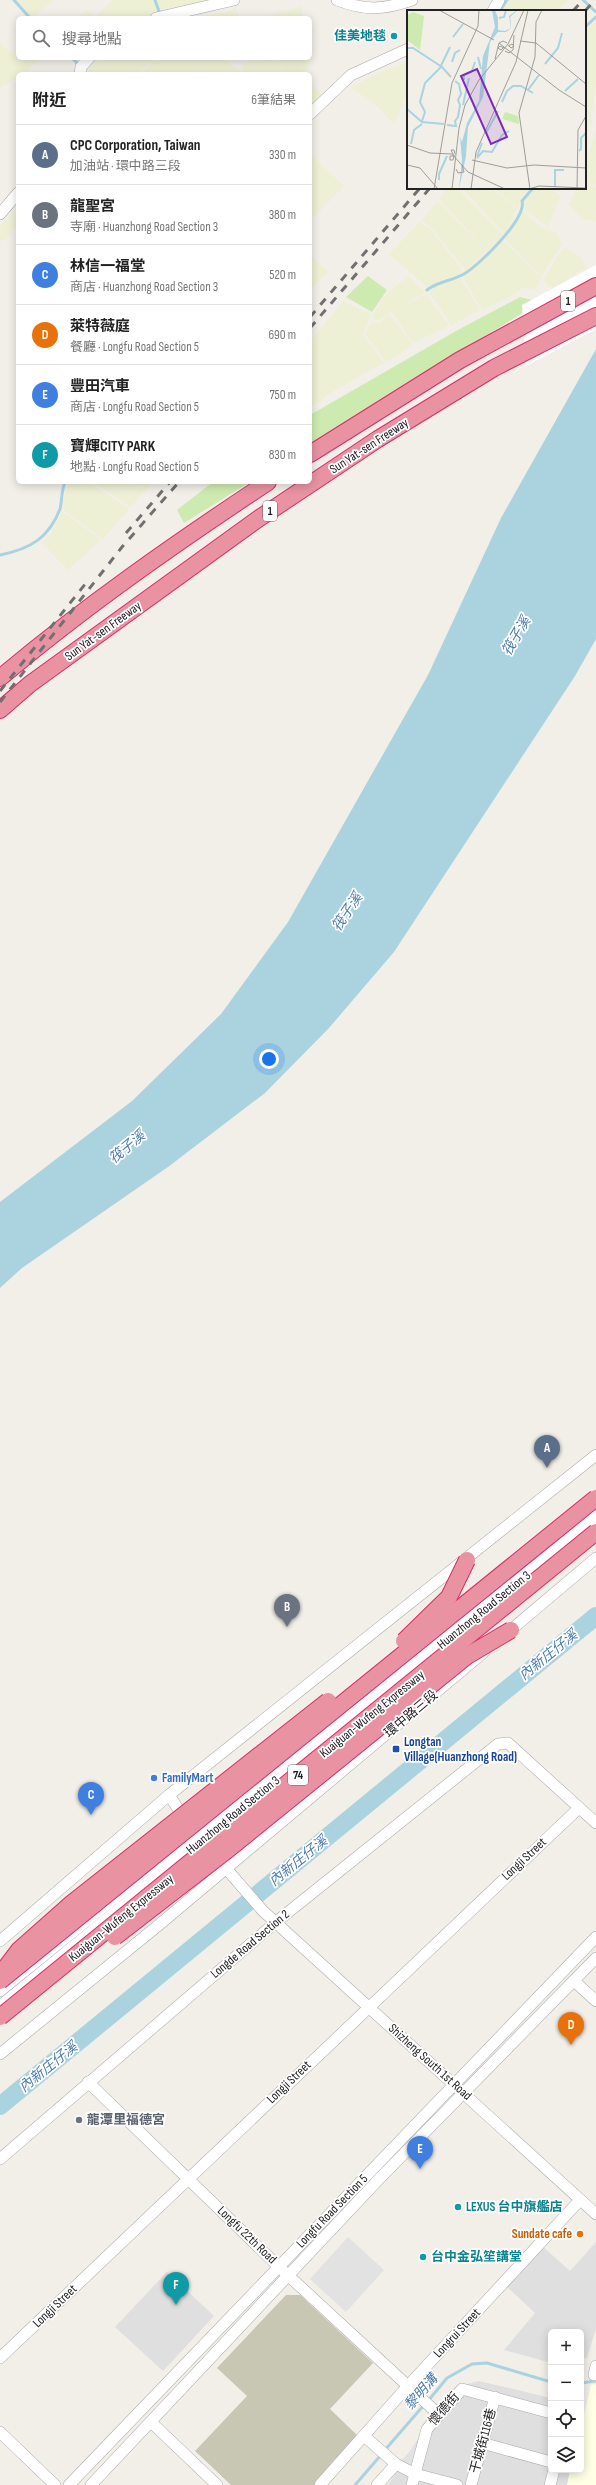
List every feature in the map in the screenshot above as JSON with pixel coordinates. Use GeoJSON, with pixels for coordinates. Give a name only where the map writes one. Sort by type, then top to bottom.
{"type":"FeatureCollection","features":[{"type":"Feature","properties":{"kind":"highway","name":"Sun Yat-sen Freeway"},"geometry":{"type":"LineString","coordinates":[[312,453],[460,360],[596,286]]}},
{"type":"Feature","properties":{"kind":"highway","name":"Sun Yat-sen Freeway"},"geometry":{"type":"LineString","coordinates":[[312,482],[364,447],[494,368],[556,338],[596,316]]}},
{"type":"Feature","properties":{"kind":"highway","name":"Sun Yat-sen Freeway"},"geometry":{"type":"LineString","coordinates":[[0,678],[72,620],[265,484]]}},
{"type":"Feature","properties":{"kind":"highway","name":"Sun Yat-sen Freeway"},"geometry":{"type":"LineString","coordinates":[[0,710],[36,679],[252,523],[309,484]]}},
{"type":"Feature","properties":{"kind":"highway","name":"Kuaiguan-Wufeng Expressway"},"geometry":{"type":"LineString","coordinates":[[0,1981],[596,1498]]}},
{"type":"Feature","properties":{"kind":"highway","name":"Kuaiguan-Wufeng Expressway"},"geometry":{"type":"LineString","coordinates":[[0,2017],[596,1532]]}},
{"type":"Feature","properties":{"kind":"highway"},"geometry":{"type":"LineString","coordinates":[[0,1976],[19,1950],[72,1903],[409,1637],[449,1597],[467,1560]]}},
{"type":"Feature","properties":{"kind":"highway"},"geometry":{"type":"LineString","coordinates":[[0,2026],[225,1852],[467,1656],[511,1630]]}},
{"type":"Feature","properties":{"kind":"street"},"geometry":{"type":"LineString","coordinates":[[162,16],[171,13],[204,9],[234,0]]}},
{"type":"Feature","properties":{"kind":"street"},"geometry":{"type":"LineString","coordinates":[[337,0],[358,8],[372,9],[393,6],[412,0]]}},
{"type":"Feature","properties":{"kind":"street"},"geometry":{"type":"LineString","coordinates":[[494,10],[499,0]]}},
{"type":"Feature","properties":{"kind":"street"},"geometry":{"type":"LineString","coordinates":[[312,112],[351,75],[407,49]]}},
{"type":"Feature","properties":{"kind":"street"},"geometry":{"type":"LineString","coordinates":[[80,72],[81,67],[87,60]]}},
{"type":"Feature","properties":{"kind":"street"},"geometry":{"type":"LineString","coordinates":[[0,214],[16,195]]}},
{"type":"Feature","properties":{"kind":"street"},"geometry":{"type":"LineString","coordinates":[[0,1941],[169,1795],[467,1560],[596,1455]]}},
{"type":"Feature","properties":{"kind":"street","name":"Huanzhong Road Section 3"},"geometry":{"type":"LineString","coordinates":[[0,2006],[198,1838],[596,1509]]}},
{"type":"Feature","properties":{"kind":"street","name":"Huanzhong Road Section 3"},"geometry":{"type":"LineString","coordinates":[[0,1991],[198,1838],[596,1519]]}},
{"type":"Feature","properties":{"kind":"street","name":"環中路三段"},"geometry":{"type":"LineString","coordinates":[[227,1869],[596,1558]]}},
{"type":"Feature","properties":{"kind":"street","name":"Longde Road Section 2"},"geometry":{"type":"LineString","coordinates":[[0,2159],[276,1922],[498,1744],[508,1742],[579,1808]]}},
{"type":"Feature","properties":{"kind":"street","name":"Shizheng South 1st Road"},"geometry":{"type":"LineString","coordinates":[[169,1795],[198,1838],[263,1911],[465,2093],[596,2214]]}},
{"type":"Feature","properties":{"kind":"street"},"geometry":{"type":"LineString","coordinates":[[579,1808],[596,1823]]}},
{"type":"Feature","properties":{"kind":"street","name":"Longji Street"},"geometry":{"type":"LineString","coordinates":[[0,2358],[579,1808]]}},
{"type":"Feature","properties":{"kind":"street"},"geometry":{"type":"LineString","coordinates":[[0,2054],[227,1869]]}},
{"type":"Feature","properties":{"kind":"street","name":"Longfu Road Section 5"},"geometry":{"type":"LineString","coordinates":[[69,2485],[596,1937]]}},
{"type":"Feature","properties":{"kind":"street","name":"Longfu Road Section 5"},"geometry":{"type":"LineString","coordinates":[[91,2485],[287,2274],[596,1958]]}},
{"type":"Feature","properties":{"kind":"street"},"geometry":{"type":"LineString","coordinates":[[574,1981],[596,2001]]}},
{"type":"Feature","properties":{"kind":"street","name":"Longfu 22th Road"},"geometry":{"type":"LineString","coordinates":[[88,2082],[189,2178],[278,2266],[433,2410]]}},
{"type":"Feature","properties":{"kind":"street","name":"Longrui Street"},"geometry":{"type":"LineString","coordinates":[[320,2485],[366,2438],[409,2388],[580,2200]]}},
{"type":"Feature","properties":{"kind":"street","name":"懷德街"},"geometry":{"type":"LineString","coordinates":[[412,2485],[427,2429],[462,2389],[494,2397]]}},
{"type":"Feature","properties":{"kind":"street"},"geometry":{"type":"LineString","coordinates":[[494,2397],[548,2412]]}},
{"type":"Feature","properties":{"kind":"street","name":"干城街116巷"},"geometry":{"type":"LineString","coordinates":[[470,2485],[494,2397]]}},
{"type":"Feature","properties":{"kind":"street"},"geometry":{"type":"LineString","coordinates":[[151,2422],[217,2485]]}},
{"type":"Feature","properties":{"kind":"street"},"geometry":{"type":"LineString","coordinates":[[0,2432],[55,2485]]}},
{"type":"Feature","properties":{"kind":"street"},"geometry":{"type":"LineString","coordinates":[[366,2438],[393,2462],[415,2474],[457,2485]]}},
{"type":"Feature","properties":{"kind":"street"},"geometry":{"type":"LineString","coordinates":[[482,2443],[548,2461]]}},
{"type":"Feature","properties":{"kind":"street"},"geometry":{"type":"LineString","coordinates":[[377,2485],[393,2462]]}},
{"type":"Feature","properties":{"kind":"street"},"geometry":{"type":"LineString","coordinates":[[550,2485],[553,2473]]}},
{"type":"Feature","properties":{"kind":"shaded area"},"geometry":{"type":"Polygon","coordinates":[[[17,0],[54,0],[35,16],[31,16],[17,0]]]}},
{"type":"Feature","properties":{"kind":"shaded area"},"geometry":{"type":"Polygon","coordinates":[[[113,0],[154,0],[158,13],[150,16],[96,16],[113,0]]]}},
{"type":"Feature","properties":{"kind":"shaded area"},"geometry":{"type":"Polygon","coordinates":[[[157,0],[216,0],[172,10],[166,7],[161,11],[157,0]]]}},
{"type":"Feature","properties":{"kind":"shaded area"},"geometry":{"type":"Polygon","coordinates":[[[509,0],[568,0],[559,10],[504,10],[509,0]]]}},
{"type":"Feature","properties":{"kind":"shaded area"},"geometry":{"type":"Polygon","coordinates":[[[302,6],[302,16],[264,16],[302,6]]]}},
{"type":"Feature","properties":{"kind":"shaded area"},"geometry":{"type":"Polygon","coordinates":[[[235,7],[239,16],[204,16],[230,11],[235,7]]]}},
{"type":"Feature","properties":{"kind":"shaded area"},"geometry":{"type":"Polygon","coordinates":[[[87,10],[94,16],[80,16],[87,10]]]}},
{"type":"Feature","properties":{"kind":"shaded area"},"geometry":{"type":"Polygon","coordinates":[[[596,21],[596,83],[592,111],[586,106],[586,30],[596,21]]]}},
{"type":"Feature","properties":{"kind":"shaded area"},"geometry":{"type":"Polygon","coordinates":[[[0,43],[12,53],[16,52],[16,60],[39,60],[26,72],[16,72],[16,79],[0,88],[0,43]]]}},
{"type":"Feature","properties":{"kind":"shaded area"},"geometry":{"type":"Polygon","coordinates":[[[97,60],[153,60],[140,72],[86,72],[97,60]]]}},
{"type":"Feature","properties":{"kind":"shaded area"},"geometry":{"type":"Polygon","coordinates":[[[155,60],[226,60],[242,72],[201,72],[203,69],[201,72],[142,72],[155,60]]]}},
{"type":"Feature","properties":{"kind":"shaded area"},"geometry":{"type":"Polygon","coordinates":[[[249,60],[276,60],[283,72],[246,72],[240,67],[249,60]]]}},
{"type":"Feature","properties":{"kind":"shaded area"},"geometry":{"type":"Polygon","coordinates":[[[277,60],[310,60],[306,72],[284,72],[277,60]]]}},
{"type":"Feature","properties":{"kind":"shaded area"},"geometry":{"type":"Polygon","coordinates":[[[407,60],[407,93],[394,124],[378,107],[351,87],[382,71],[399,66],[407,60]]]}},
{"type":"Feature","properties":{"kind":"shaded area"},"geometry":{"type":"Polygon","coordinates":[[[312,87],[328,97],[312,113],[312,87]]]}},
{"type":"Feature","properties":{"kind":"shaded area"},"geometry":{"type":"Polygon","coordinates":[[[586,108],[592,113],[592,121],[586,136],[586,108]]]}},
{"type":"Feature","properties":{"kind":"shaded area"},"geometry":{"type":"Polygon","coordinates":[[[596,131],[596,186],[586,181],[586,160],[596,131]]]}},
{"type":"Feature","properties":{"kind":"shaded area"},"geometry":{"type":"Polygon","coordinates":[[[312,156],[344,186],[314,217],[312,215],[312,156]]]}},
{"type":"Feature","properties":{"kind":"shaded area"},"geometry":{"type":"Polygon","coordinates":[[[586,183],[596,188],[596,221],[583,220],[568,204],[573,197],[575,189],[586,189],[586,183]]]}},
{"type":"Feature","properties":{"kind":"shaded area"},"geometry":{"type":"Polygon","coordinates":[[[447,189],[458,189],[503,235],[487,251],[439,199],[447,189]]]}},
{"type":"Feature","properties":{"kind":"shaded area"},"geometry":{"type":"Polygon","coordinates":[[[462,189],[493,189],[517,209],[505,234],[462,189]]]}},
{"type":"Feature","properties":{"kind":"shaded area"},"geometry":{"type":"Polygon","coordinates":[[[495,189],[528,189],[521,197],[518,209],[495,189]]]}},
{"type":"Feature","properties":{"kind":"shaded area"},"geometry":{"type":"Polygon","coordinates":[[[534,189],[552,189],[560,196],[548,227],[523,208],[525,200],[534,189]]]}},
{"type":"Feature","properties":{"kind":"shaded area"},"geometry":{"type":"Polygon","coordinates":[[[438,201],[486,251],[464,273],[464,268],[434,231],[422,220],[438,201]]]}},
{"type":"Feature","properties":{"kind":"shaded area"},"geometry":{"type":"Polygon","coordinates":[[[16,209],[16,227],[7,239],[0,241],[0,226],[16,209]]]}},
{"type":"Feature","properties":{"kind":"shaded area"},"geometry":{"type":"Polygon","coordinates":[[[522,211],[542,228],[556,232],[562,244],[542,276],[505,239],[522,211]]]}},
{"type":"Feature","properties":{"kind":"shaded area"},"geometry":{"type":"Polygon","coordinates":[[[420,222],[430,229],[461,268],[461,274],[441,280],[427,287],[389,254],[420,222]]]}},
{"type":"Feature","properties":{"kind":"shaded area"},"geometry":{"type":"Polygon","coordinates":[[[504,241],[542,278],[536,289],[522,288],[515,294],[482,310],[463,277],[504,241]]]}},
{"type":"Feature","properties":{"kind":"shaded area"},"geometry":{"type":"Polygon","coordinates":[[[565,248],[579,256],[588,267],[567,279],[559,288],[549,287],[544,280],[558,255],[565,248]]]}},
{"type":"Feature","properties":{"kind":"shaded area"},"geometry":{"type":"Polygon","coordinates":[[[312,257],[328,272],[312,289],[312,257]]]}},
{"type":"Feature","properties":{"kind":"shaded area"},"geometry":{"type":"Polygon","coordinates":[[[408,276],[425,292],[379,320],[371,319],[385,295],[408,276]]]}},
{"type":"Feature","properties":{"kind":"shaded area"},"geometry":{"type":"Polygon","coordinates":[[[460,278],[480,310],[451,325],[429,292],[439,284],[460,278]]]}},
{"type":"Feature","properties":{"kind":"shaded area"},"geometry":{"type":"Polygon","coordinates":[[[426,294],[449,326],[413,343],[392,312],[426,294]]]}},
{"type":"Feature","properties":{"kind":"shaded area"},"geometry":{"type":"Polygon","coordinates":[[[343,301],[370,314],[363,335],[384,363],[335,390],[312,406],[312,340],[343,301]]]}},
{"type":"Feature","properties":{"kind":"shaded area"},"geometry":{"type":"Polygon","coordinates":[[[389,314],[413,345],[386,362],[365,334],[372,322],[380,323],[389,314]]]}},
{"type":"Feature","properties":{"kind":"shaded area"},"geometry":{"type":"Polygon","coordinates":[[[68,484],[91,484],[129,509],[103,539],[64,510],[63,500],[68,484]]]}},
{"type":"Feature","properties":{"kind":"shaded area"},"geometry":{"type":"Polygon","coordinates":[[[96,484],[151,484],[131,507],[96,484]]]}},
{"type":"Feature","properties":{"kind":"shaded area"},"geometry":{"type":"Polygon","coordinates":[[[62,511],[101,540],[68,570],[41,542],[50,536],[62,511]]]}},
{"type":"Feature","properties":{"kind":"shaded area"},"geometry":{"type":"Polygon","coordinates":[[[348,2237],[384,2270],[346,2312],[310,2279],[348,2237]]]}},
{"type":"Feature","properties":{"kind":"shaded area"},"geometry":{"type":"Polygon","coordinates":[[[596,2242],[596,2328],[587,2358],[584,2358],[584,2329],[548,2329],[548,2362],[504,2350],[535,2313],[506,2286],[542,2246],[570,2271],[596,2242]]]}},
{"type":"Feature","properties":{"kind":"shaded area"},"geometry":{"type":"Polygon","coordinates":[[[167,2272],[214,2316],[163,2371],[115,2327],[167,2272]]]}},
{"type":"Feature","properties":{"kind":"shaded area"},"geometry":{"type":"Polygon","coordinates":[[[286,2295],[300,2295],[373,2363],[330,2409],[358,2436],[317,2485],[231,2485],[195,2451],[247,2396],[217,2368],[286,2295]]]}},
{"type":"Feature","properties":{"kind":"shaded area"},"geometry":{"type":"Polygon","coordinates":[[[479,2381],[548,2397],[548,2473],[574,2473],[571,2485],[388,2485],[425,2428],[459,2386],[479,2381]]]}},
{"type":"Feature","properties":{"kind":"shaded area"},"geometry":{"type":"Polygon","coordinates":[[[596,2384],[596,2485],[567,2485],[569,2473],[584,2473],[584,2414],[591,2385],[596,2384]]]}},
{"type":"Feature","properties":{"kind":"shaded area"},"geometry":{"type":"Polygon","coordinates":[[[424,2435],[415,2470],[400,2462],[424,2435]]]}},
{"type":"Feature","properties":{"kind":"green space"},"geometry":{"type":"Polygon","coordinates":[[[368,276],[387,290],[372,312],[346,297],[368,276]]]}},
{"type":"Feature","properties":{"kind":"green space"},"geometry":{"type":"Polygon","coordinates":[[[520,297],[540,302],[312,444],[312,414],[456,331],[520,297]]]}},
{"type":"Feature","properties":{"kind":"green space"},"geometry":{"type":"Polygon","coordinates":[[[210,484],[247,484],[184,523],[177,510],[210,484]]]}},
{"type":"Feature","properties":{"kind":"water","name":"筏子溪"},"geometry":{"type":"Polygon","coordinates":[[[596,349],[596,639],[575,676],[394,952],[329,1028],[265,1093],[168,1167],[22,1268],[0,1288],[0,1202],[132,1101],[221,1014],[288,922],[428,675],[501,518],[596,349]]]}},
{"type":"Feature","properties":{"kind":"pier"},"geometry":{"type":"Polygon","coordinates":[[[596,265],[596,329],[526,366],[522,305],[596,265]]]}},
{"type":"Feature","properties":{"kind":"waterway"},"geometry":{"type":"LineString","coordinates":[[14,0],[28,16]]}},
{"type":"Feature","properties":{"kind":"waterway"},"geometry":{"type":"LineString","coordinates":[[155,0],[160,14]]}},
{"type":"Feature","properties":{"kind":"waterway"},"geometry":{"type":"LineString","coordinates":[[501,10],[507,0]]}},
{"type":"Feature","properties":{"kind":"waterway"},"geometry":{"type":"LineString","coordinates":[[583,0],[596,12]]}},
{"type":"Feature","properties":{"kind":"waterway"},"geometry":{"type":"LineString","coordinates":[[586,26],[596,17]]}},
{"type":"Feature","properties":{"kind":"waterway"},"geometry":{"type":"LineString","coordinates":[[74,60],[78,64]]}},
{"type":"Feature","properties":{"kind":"waterway"},"geometry":{"type":"LineString","coordinates":[[427,290],[464,274],[480,262],[510,230],[522,209],[522,201],[532,189]]}},
{"type":"Feature","properties":{"kind":"waterway"},"geometry":{"type":"LineString","coordinates":[[0,555],[29,545],[44,535],[50,528],[60,509],[64,484]]}},
{"type":"Feature","properties":{"kind":"waterway","name":"內新庄仔溪"},"geometry":{"type":"LineString","coordinates":[[0,2106],[596,1616]]}},
{"type":"Feature","properties":{"kind":"waterway","name":"黎明溝"},"geometry":{"type":"LineString","coordinates":[[428,2401],[447,2378],[472,2364],[487,2363],[548,2381]]}},
{"type":"Feature","properties":{"kind":"waterway","name":"黎明溝"},"geometry":{"type":"LineString","coordinates":[[584,2383],[596,2381]]}},
{"type":"Feature","properties":{"kind":"waterway","name":"黎明溝"},"geometry":{"type":"LineString","coordinates":[[384,2451],[424,2405]]}},
{"type":"Feature","properties":{"kind":"waterway","name":"黎明溝"},"geometry":{"type":"LineString","coordinates":[[355,2485],[381,2455]]}},
{"type":"Feature","properties":{"kind":"railway"},"geometry":{"type":"LineString","coordinates":[[574,10],[583,0]]}},
{"type":"Feature","properties":{"kind":"railway"},"geometry":{"type":"LineString","coordinates":[[586,10],[595,0]]}},
{"type":"Feature","properties":{"kind":"railway"},"geometry":{"type":"LineString","coordinates":[[312,315],[419,189]]}},
{"type":"Feature","properties":{"kind":"railway"},"geometry":{"type":"LineString","coordinates":[[312,326],[429,189]]}},
{"type":"Feature","properties":{"kind":"railway"},"geometry":{"type":"LineString","coordinates":[[126,533],[168,484]]}},
{"type":"Feature","properties":{"kind":"railway"},"geometry":{"type":"LineString","coordinates":[[0,702],[122,547],[177,484]]}},
{"type":"Feature","properties":{"kind":"railway"},"geometry":{"type":"LineString","coordinates":[[0,691],[86,583]]}},
{"type":"Feature","properties":{"kind":"place","name":"佳美地毯"},"geometry":{"type":"Point","coordinates":[394,36]}},
{"type":"Feature","properties":{"kind":"place","name":"CPC Corporation, Taiwan"},"geometry":{"type":"Point","coordinates":[547,1468]}},
{"type":"Feature","properties":{"kind":"place","name":"龍聖宮"},"geometry":{"type":"Point","coordinates":[287,1627]}},
{"type":"Feature","properties":{"kind":"place","name":"Longtan Village(Huanzhong Road)"},"geometry":{"type":"Point","coordinates":[396,1749]}},
{"type":"Feature","properties":{"kind":"place","name":"FamilyMart"},"geometry":{"type":"Point","coordinates":[154,1778]}},
{"type":"Feature","properties":{"kind":"place","name":"林信一福堂"},"geometry":{"type":"Point","coordinates":[91,1815]}},
{"type":"Feature","properties":{"kind":"place","name":"萊特薇庭"},"geometry":{"type":"Point","coordinates":[571,2045]}},
{"type":"Feature","properties":{"kind":"place","name":"龍潭里福德宮"},"geometry":{"type":"Point","coordinates":[79,2120]}},
{"type":"Feature","properties":{"kind":"place","name":"豐田汽車"},"geometry":{"type":"Point","coordinates":[420,2169]}},
{"type":"Feature","properties":{"kind":"place","name":"LEXUS 台中旗艦店"},"geometry":{"type":"Point","coordinates":[458,2207]}},
{"type":"Feature","properties":{"kind":"place","name":"Sundate cafe"},"geometry":{"type":"Point","coordinates":[580,2234]}},
{"type":"Feature","properties":{"kind":"place","name":"台中金弘笙講堂"},"geometry":{"type":"Point","coordinates":[423,2257]}},
{"type":"Feature","properties":{"kind":"place","name":"寶輝CITY PARK"},"geometry":{"type":"Point","coordinates":[176,2305]}}]}
